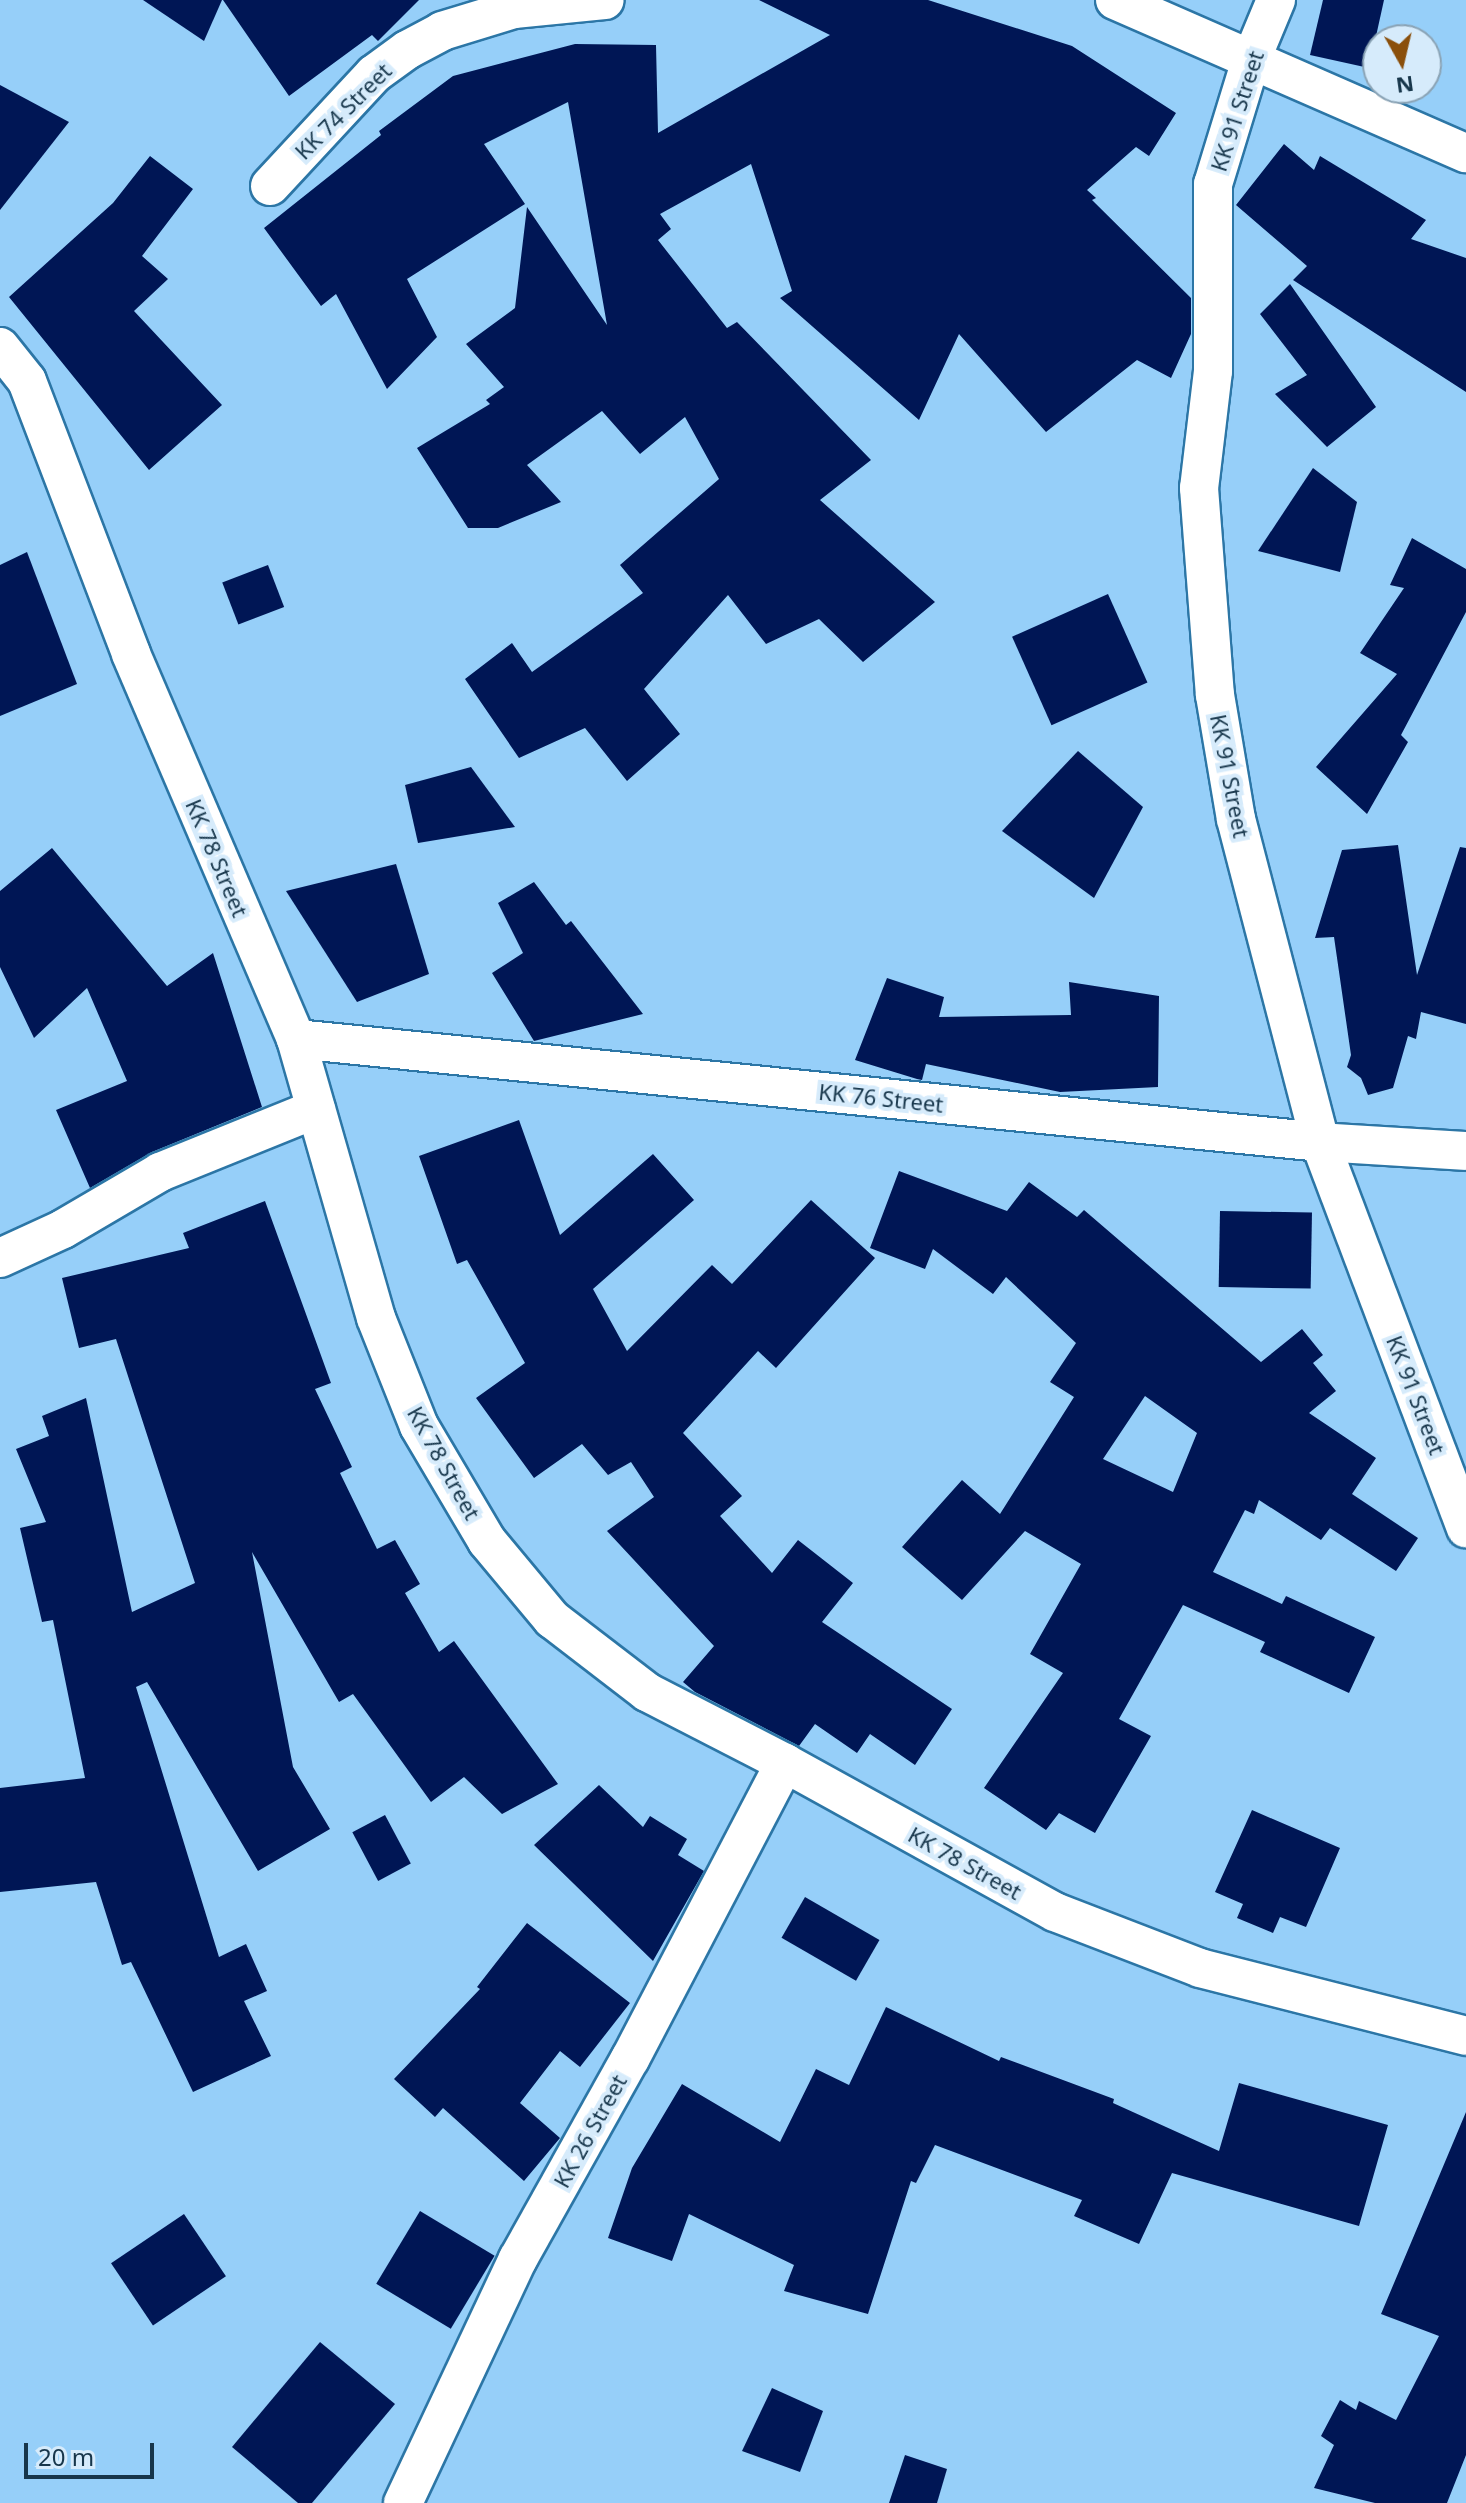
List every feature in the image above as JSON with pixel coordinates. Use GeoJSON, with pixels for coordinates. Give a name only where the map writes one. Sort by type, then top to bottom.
{"type":"FeatureCollection","features":[{"type":"Feature","properties":{"kind":"street","name":"KK 74 Street"},"geometry":{"type":"LineString","coordinates":[[270,186],[374,74],[407,50],[442,31],[514,9],[605,0]]}},
{"type":"Feature","properties":{"kind":"street"},"geometry":{"type":"LineString","coordinates":[[1115,0],[1466,153]]}},
{"type":"Feature","properties":{"kind":"street","name":"KK 91 Street"},"geometry":{"type":"LineString","coordinates":[[1276,0],[1251,60],[1213,184],[1213,371],[1199,488],[1203,579],[1215,695],[1236,819],[1320,1142],[1466,1528]]}},
{"type":"Feature","properties":{"kind":"street","name":"KK 78 Street"},"geometry":{"type":"LineString","coordinates":[[0,347],[27,381],[131,654],[296,1039],[376,1318],[419,1426],[487,1541],[552,1619],[647,1692],[785,1763],[1055,1912],[1200,1968],[1466,2036]]}},
{"type":"Feature","properties":{"kind":"street","name":"KK 76 Street"},"geometry":{"type":"LineString","coordinates":[[296,1039],[1320,1142],[1466,1151]]}},
{"type":"Feature","properties":{"kind":"street"},"geometry":{"type":"LineString","coordinates":[[0,1258],[63,1229],[160,1172],[316,1109]]}},
{"type":"Feature","properties":{"kind":"street","name":"KK 26 Street"},"geometry":{"type":"LineString","coordinates":[[403,2503],[518,2259],[630,2059],[785,1763]]}},
{"type":"Feature","properties":{"kind":"building"},"geometry":{"type":"Polygon","coordinates":[[[143,0],[222,0],[204,41],[143,0]]]}},
{"type":"Feature","properties":{"kind":"building"},"geometry":{"type":"Polygon","coordinates":[[[223,0],[419,0],[378,41],[372,35],[289,96],[223,0]]]}},
{"type":"Feature","properties":{"kind":"building"},"geometry":{"type":"Polygon","coordinates":[[[759,0],[928,0],[1072,46],[1176,113],[1149,156],[1136,147],[1087,190],[1096,198],[1092,200],[1191,298],[1191,334],[1171,378],[1137,360],[1046,432],[959,334],[919,420],[780,298],[792,291],[751,164],[660,214],[671,229],[658,240],[727,328],[737,322],[871,460],[820,500],[935,602],[863,662],[819,619],[766,644],[728,595],[644,689],[680,734],[627,781],[585,728],[519,758],[465,679],[512,643],[532,672],[643,593],[620,565],[719,479],[685,417],[640,454],[602,411],[527,465],[561,502],[498,528],[468,528],[417,448],[490,404],[486,400],[504,387],[466,344],[515,308],[527,207],[607,325],[568,102],[484,144],[525,204],[407,279],[437,337],[387,389],[336,294],[321,306],[264,228],[381,135],[379,131],[453,76],[575,44],[656,45],[658,133],[830,35],[759,0]]]}},
{"type":"Feature","properties":{"kind":"building"},"geometry":{"type":"Polygon","coordinates":[[[1323,0],[1384,0],[1379,24],[1362,24],[1362,66],[1310,55],[1323,0]]]}},
{"type":"Feature","properties":{"kind":"building"},"geometry":{"type":"Polygon","coordinates":[[[0,85],[69,122],[0,210],[0,85]]]}},
{"type":"Feature","properties":{"kind":"building"},"geometry":{"type":"Polygon","coordinates":[[[1284,144],[1314,170],[1320,156],[1426,220],[1411,239],[1466,258],[1466,392],[1293,280],[1307,266],[1236,205],[1284,144]]]}},
{"type":"Feature","properties":{"kind":"building"},"geometry":{"type":"Polygon","coordinates":[[[150,156],[193,189],[142,256],[168,279],[134,311],[222,405],[149,470],[9,297],[113,203],[150,156]]]}},
{"type":"Feature","properties":{"kind":"building"},"geometry":{"type":"Polygon","coordinates":[[[1290,284],[1376,407],[1327,447],[1275,394],[1307,375],[1260,314],[1290,284]]]}},
{"type":"Feature","properties":{"kind":"building"},"geometry":{"type":"Polygon","coordinates":[[[1313,468],[1357,502],[1340,572],[1258,551],[1313,468]]]}},
{"type":"Feature","properties":{"kind":"building"},"geometry":{"type":"Polygon","coordinates":[[[1412,538],[1466,569],[1466,612],[1401,735],[1408,742],[1367,814],[1316,767],[1397,674],[1360,653],[1404,588],[1390,585],[1412,538]]]}},
{"type":"Feature","properties":{"kind":"building"},"geometry":{"type":"Polygon","coordinates":[[[27,552],[77,684],[0,716],[0,565],[27,552]]]}},
{"type":"Feature","properties":{"kind":"building"},"geometry":{"type":"Polygon","coordinates":[[[268,565],[284,607],[238,625],[222,583],[268,565]]]}},
{"type":"Feature","properties":{"kind":"building"},"geometry":{"type":"Polygon","coordinates":[[[1108,594],[1147,683],[1052,725],[1012,637],[1108,594]]]}},
{"type":"Feature","properties":{"kind":"building"},"geometry":{"type":"Polygon","coordinates":[[[1078,751],[1143,807],[1094,898],[1002,831],[1078,751]]]}},
{"type":"Feature","properties":{"kind":"building"},"geometry":{"type":"Polygon","coordinates":[[[471,767],[515,827],[418,843],[405,785],[471,767]]]}},
{"type":"Feature","properties":{"kind":"building"},"geometry":{"type":"Polygon","coordinates":[[[1398,845],[1417,975],[1460,847],[1466,848],[1466,1024],[1421,1012],[1416,1039],[1408,1036],[1393,1088],[1368,1095],[1361,1078],[1347,1067],[1351,1055],[1334,937],[1315,938],[1342,850],[1398,845]]]}},
{"type":"Feature","properties":{"kind":"building"},"geometry":{"type":"Polygon","coordinates":[[[52,848],[167,986],[213,953],[262,1107],[152,1152],[90,1188],[56,1110],[127,1081],[87,988],[34,1038],[0,967],[0,891],[52,848]]]}},
{"type":"Feature","properties":{"kind":"building"},"geometry":{"type":"Polygon","coordinates":[[[396,864],[429,974],[357,1002],[286,891],[396,864]]]}},
{"type":"Feature","properties":{"kind":"building"},"geometry":{"type":"Polygon","coordinates":[[[534,882],[566,925],[571,921],[643,1014],[534,1041],[492,973],[523,953],[498,903],[534,882]]]}},
{"type":"Feature","properties":{"kind":"building"},"geometry":{"type":"Polygon","coordinates":[[[887,978],[944,997],[939,1017],[1071,1015],[1069,982],[1159,996],[1158,1087],[1060,1092],[926,1064],[922,1080],[855,1060],[887,978]]]}},
{"type":"Feature","properties":{"kind":"building"},"geometry":{"type":"Polygon","coordinates":[[[519,1120],[560,1235],[653,1154],[694,1200],[593,1289],[627,1351],[712,1265],[732,1284],[811,1200],[875,1258],[776,1368],[758,1351],[683,1433],[742,1496],[720,1516],[772,1573],[798,1540],[853,1583],[822,1622],[952,1709],[915,1765],[870,1734],[857,1753],[815,1724],[799,1746],[695,1692],[683,1682],[714,1646],[607,1531],[654,1497],[631,1462],[608,1475],[582,1444],[534,1478],[476,1398],[525,1363],[467,1260],[457,1264],[419,1156],[519,1120]]]}},
{"type":"Feature","properties":{"kind":"building"},"geometry":{"type":"Polygon","coordinates":[[[899,1171],[1007,1211],[1029,1182],[1077,1217],[1084,1210],[1261,1362],[1302,1329],[1323,1355],[1313,1363],[1336,1391],[1309,1413],[1376,1458],[1352,1494],[1418,1538],[1396,1571],[1330,1528],[1321,1540],[1259,1500],[1254,1514],[1245,1510],[1213,1572],[1282,1604],[1286,1596],[1375,1637],[1349,1693],[1260,1652],[1265,1642],[1183,1605],[1119,1719],[1151,1736],[1095,1833],[1059,1813],[1046,1830],[984,1788],[1063,1673],[1030,1654],[1081,1564],[1025,1531],[962,1600],[902,1547],[962,1480],[1000,1514],[1074,1397],[1050,1382],[1076,1343],[1006,1277],[993,1294],[933,1249],[925,1269],[870,1248],[899,1171]],[[1145,1396],[1103,1459],[1173,1492],[1197,1433],[1145,1396]]]}},
{"type":"Feature","properties":{"kind":"building"},"geometry":{"type":"Polygon","coordinates":[[[265,1201],[331,1383],[315,1389],[352,1467],[340,1473],[377,1549],[395,1540],[420,1584],[405,1593],[439,1652],[454,1641],[558,1784],[502,1814],[464,1777],[431,1802],[353,1694],[339,1702],[252,1552],[293,1767],[330,1829],[258,1871],[147,1682],[136,1687],[219,1957],[246,1944],[267,1991],[244,2001],[271,2056],[193,2092],[131,1962],[122,1965],[96,1882],[0,1892],[0,1788],[85,1778],[53,1620],[42,1622],[20,1528],[46,1522],[16,1449],[49,1436],[42,1416],[86,1398],[132,1612],[195,1583],[116,1339],[79,1348],[62,1278],[189,1248],[183,1233],[265,1201]]]}},
{"type":"Feature","properties":{"kind":"building"},"geometry":{"type":"Polygon","coordinates":[[[1220,1211],[1312,1213],[1311,1289],[1219,1287],[1220,1211]]]}},
{"type":"Feature","properties":{"kind":"building"},"geometry":{"type":"Polygon","coordinates":[[[599,1785],[643,1827],[650,1816],[687,1839],[678,1855],[704,1871],[653,1961],[534,1845],[599,1785]]]}},
{"type":"Feature","properties":{"kind":"building"},"geometry":{"type":"Polygon","coordinates":[[[1252,1810],[1340,1848],[1306,1927],[1280,1917],[1273,1933],[1237,1918],[1243,1904],[1215,1892],[1252,1810]]]}},
{"type":"Feature","properties":{"kind":"building"},"geometry":{"type":"Polygon","coordinates":[[[385,1815],[411,1864],[378,1881],[352,1832],[385,1815]]]}},
{"type":"Feature","properties":{"kind":"building"},"geometry":{"type":"Polygon","coordinates":[[[805,1897],[879,1940],[856,1981],[782,1938],[805,1897]]]}},
{"type":"Feature","properties":{"kind":"building"},"geometry":{"type":"Polygon","coordinates":[[[527,1923],[630,2003],[580,2067],[560,2051],[520,2103],[560,2138],[524,2181],[443,2108],[435,2117],[394,2079],[480,1989],[477,1987],[527,1923]]]}},
{"type":"Feature","properties":{"kind":"building"},"geometry":{"type":"Polygon","coordinates":[[[886,2007],[999,2061],[1001,2057],[1114,2099],[1113,2103],[1219,2151],[1239,2083],[1388,2125],[1359,2226],[1172,2173],[1139,2244],[1074,2216],[1082,2200],[935,2145],[916,2183],[911,2181],[868,2314],[784,2291],[794,2265],[689,2214],[672,2261],[608,2238],[632,2168],[682,2084],[780,2142],[816,2069],[849,2085],[886,2007]]]}},
{"type":"Feature","properties":{"kind":"building"},"geometry":{"type":"Polygon","coordinates":[[[1466,2112],[1466,2455],[1447,2503],[1375,2503],[1314,2488],[1334,2445],[1321,2436],[1340,2400],[1356,2410],[1359,2401],[1396,2420],[1439,2336],[1381,2314],[1466,2112]]]}},
{"type":"Feature","properties":{"kind":"building"},"geometry":{"type":"Polygon","coordinates":[[[420,2211],[495,2256],[451,2329],[376,2284],[420,2211]]]}},
{"type":"Feature","properties":{"kind":"building"},"geometry":{"type":"Polygon","coordinates":[[[184,2214],[226,2276],[153,2325],[111,2263],[184,2214]]]}},
{"type":"Feature","properties":{"kind":"building"},"geometry":{"type":"Polygon","coordinates":[[[320,2342],[395,2404],[312,2503],[298,2503],[232,2447],[320,2342]]]}},
{"type":"Feature","properties":{"kind":"building"},"geometry":{"type":"Polygon","coordinates":[[[772,2388],[823,2411],[800,2472],[742,2451],[772,2388]]]}},
{"type":"Feature","properties":{"kind":"building"},"geometry":{"type":"Polygon","coordinates":[[[905,2455],[947,2469],[937,2503],[889,2503],[905,2455]]]}}]}
